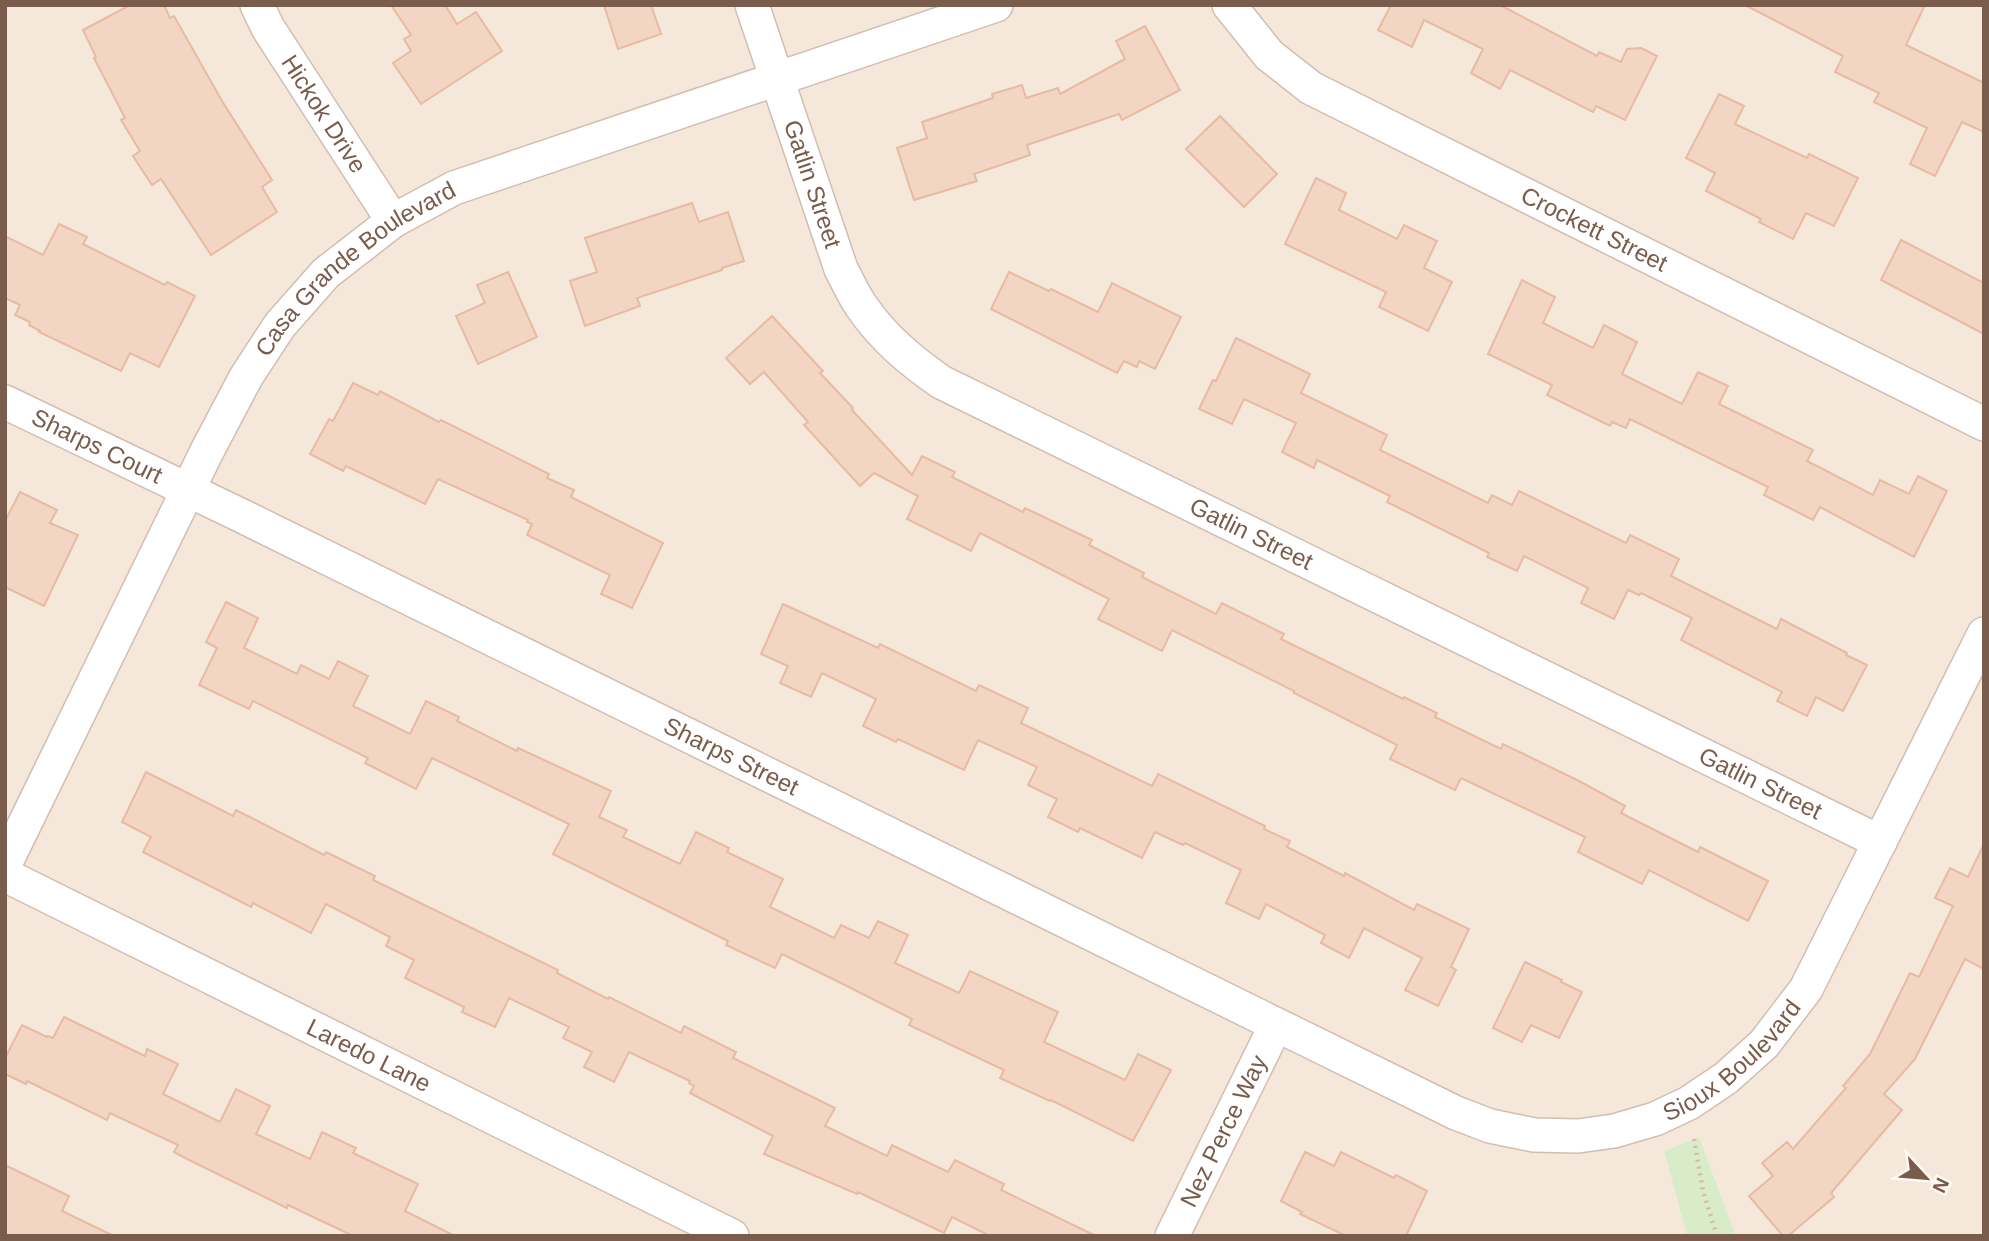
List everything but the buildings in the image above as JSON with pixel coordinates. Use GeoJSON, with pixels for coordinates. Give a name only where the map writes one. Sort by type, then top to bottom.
{"type":"FeatureCollection","features":[{"type":"Feature","properties":{"kind":"street","name":"Hickok Drive"},"geometry":{"type":"LineString","coordinates":[[257,5],[268,28],[393,221]]}},
{"type":"Feature","properties":{"kind":"street","name":"Gatlin Street"},"geometry":{"type":"LineString","coordinates":[[752,5],[841,269],[861,306],[882,334],[923,369],[941,382],[1880,842]]}},
{"type":"Feature","properties":{"kind":"street","name":"Casa Grande Boulevard"},"geometry":{"type":"LineString","coordinates":[[5,864],[246,377],[280,325],[326,273],[393,221],[454,188],[996,5]]}},
{"type":"Feature","properties":{"kind":"street","name":"Crockett Street"},"geometry":{"type":"LineString","coordinates":[[1229,5],[1269,55],[1311,88],[1984,424]]}},
{"type":"Feature","properties":{"kind":"street","name":"Sharps Court"},"geometry":{"type":"LineString","coordinates":[[5,402],[188,490]]}},
{"type":"Feature","properties":{"kind":"street","name":"Sharps Street"},"geometry":{"type":"LineString","coordinates":[[188,490],[1276,1025]]}},
{"type":"Feature","properties":{"kind":"street","name":"Sioux Boulevard"},"geometry":{"type":"LineString","coordinates":[[1276,1025],[1456,1113],[1490,1126],[1534,1135],[1578,1136],[1614,1131],[1655,1119],[1689,1103],[1726,1078],[1764,1044],[1806,989],[1984,634]]}},
{"type":"Feature","properties":{"kind":"street","name":"Laredo Lane"},"geometry":{"type":"LineString","coordinates":[[5,875],[732,1236]]}},
{"type":"Feature","properties":{"kind":"street","name":"Nez Perce Way"},"geometry":{"type":"LineString","coordinates":[[1172,1236],[1276,1025]]}},
{"type":"Feature","properties":{"kind":"path"},"geometry":{"type":"LineString","coordinates":[[1689,1103],[1703,1191],[1717,1236]]}},
{"type":"Feature","properties":{"kind":"shaded area"},"geometry":{"type":"Polygon","coordinates":[[[5,5],[1984,5],[1984,1236],[1736,1236],[1699,1137],[1664,1151],[1687,1236],[5,1236],[5,5]]]}},
{"type":"Feature","properties":{"kind":"green space"},"geometry":{"type":"Polygon","coordinates":[[[1699,1137],[1736,1236],[1687,1236],[1664,1151],[1699,1137]]]}}]}
